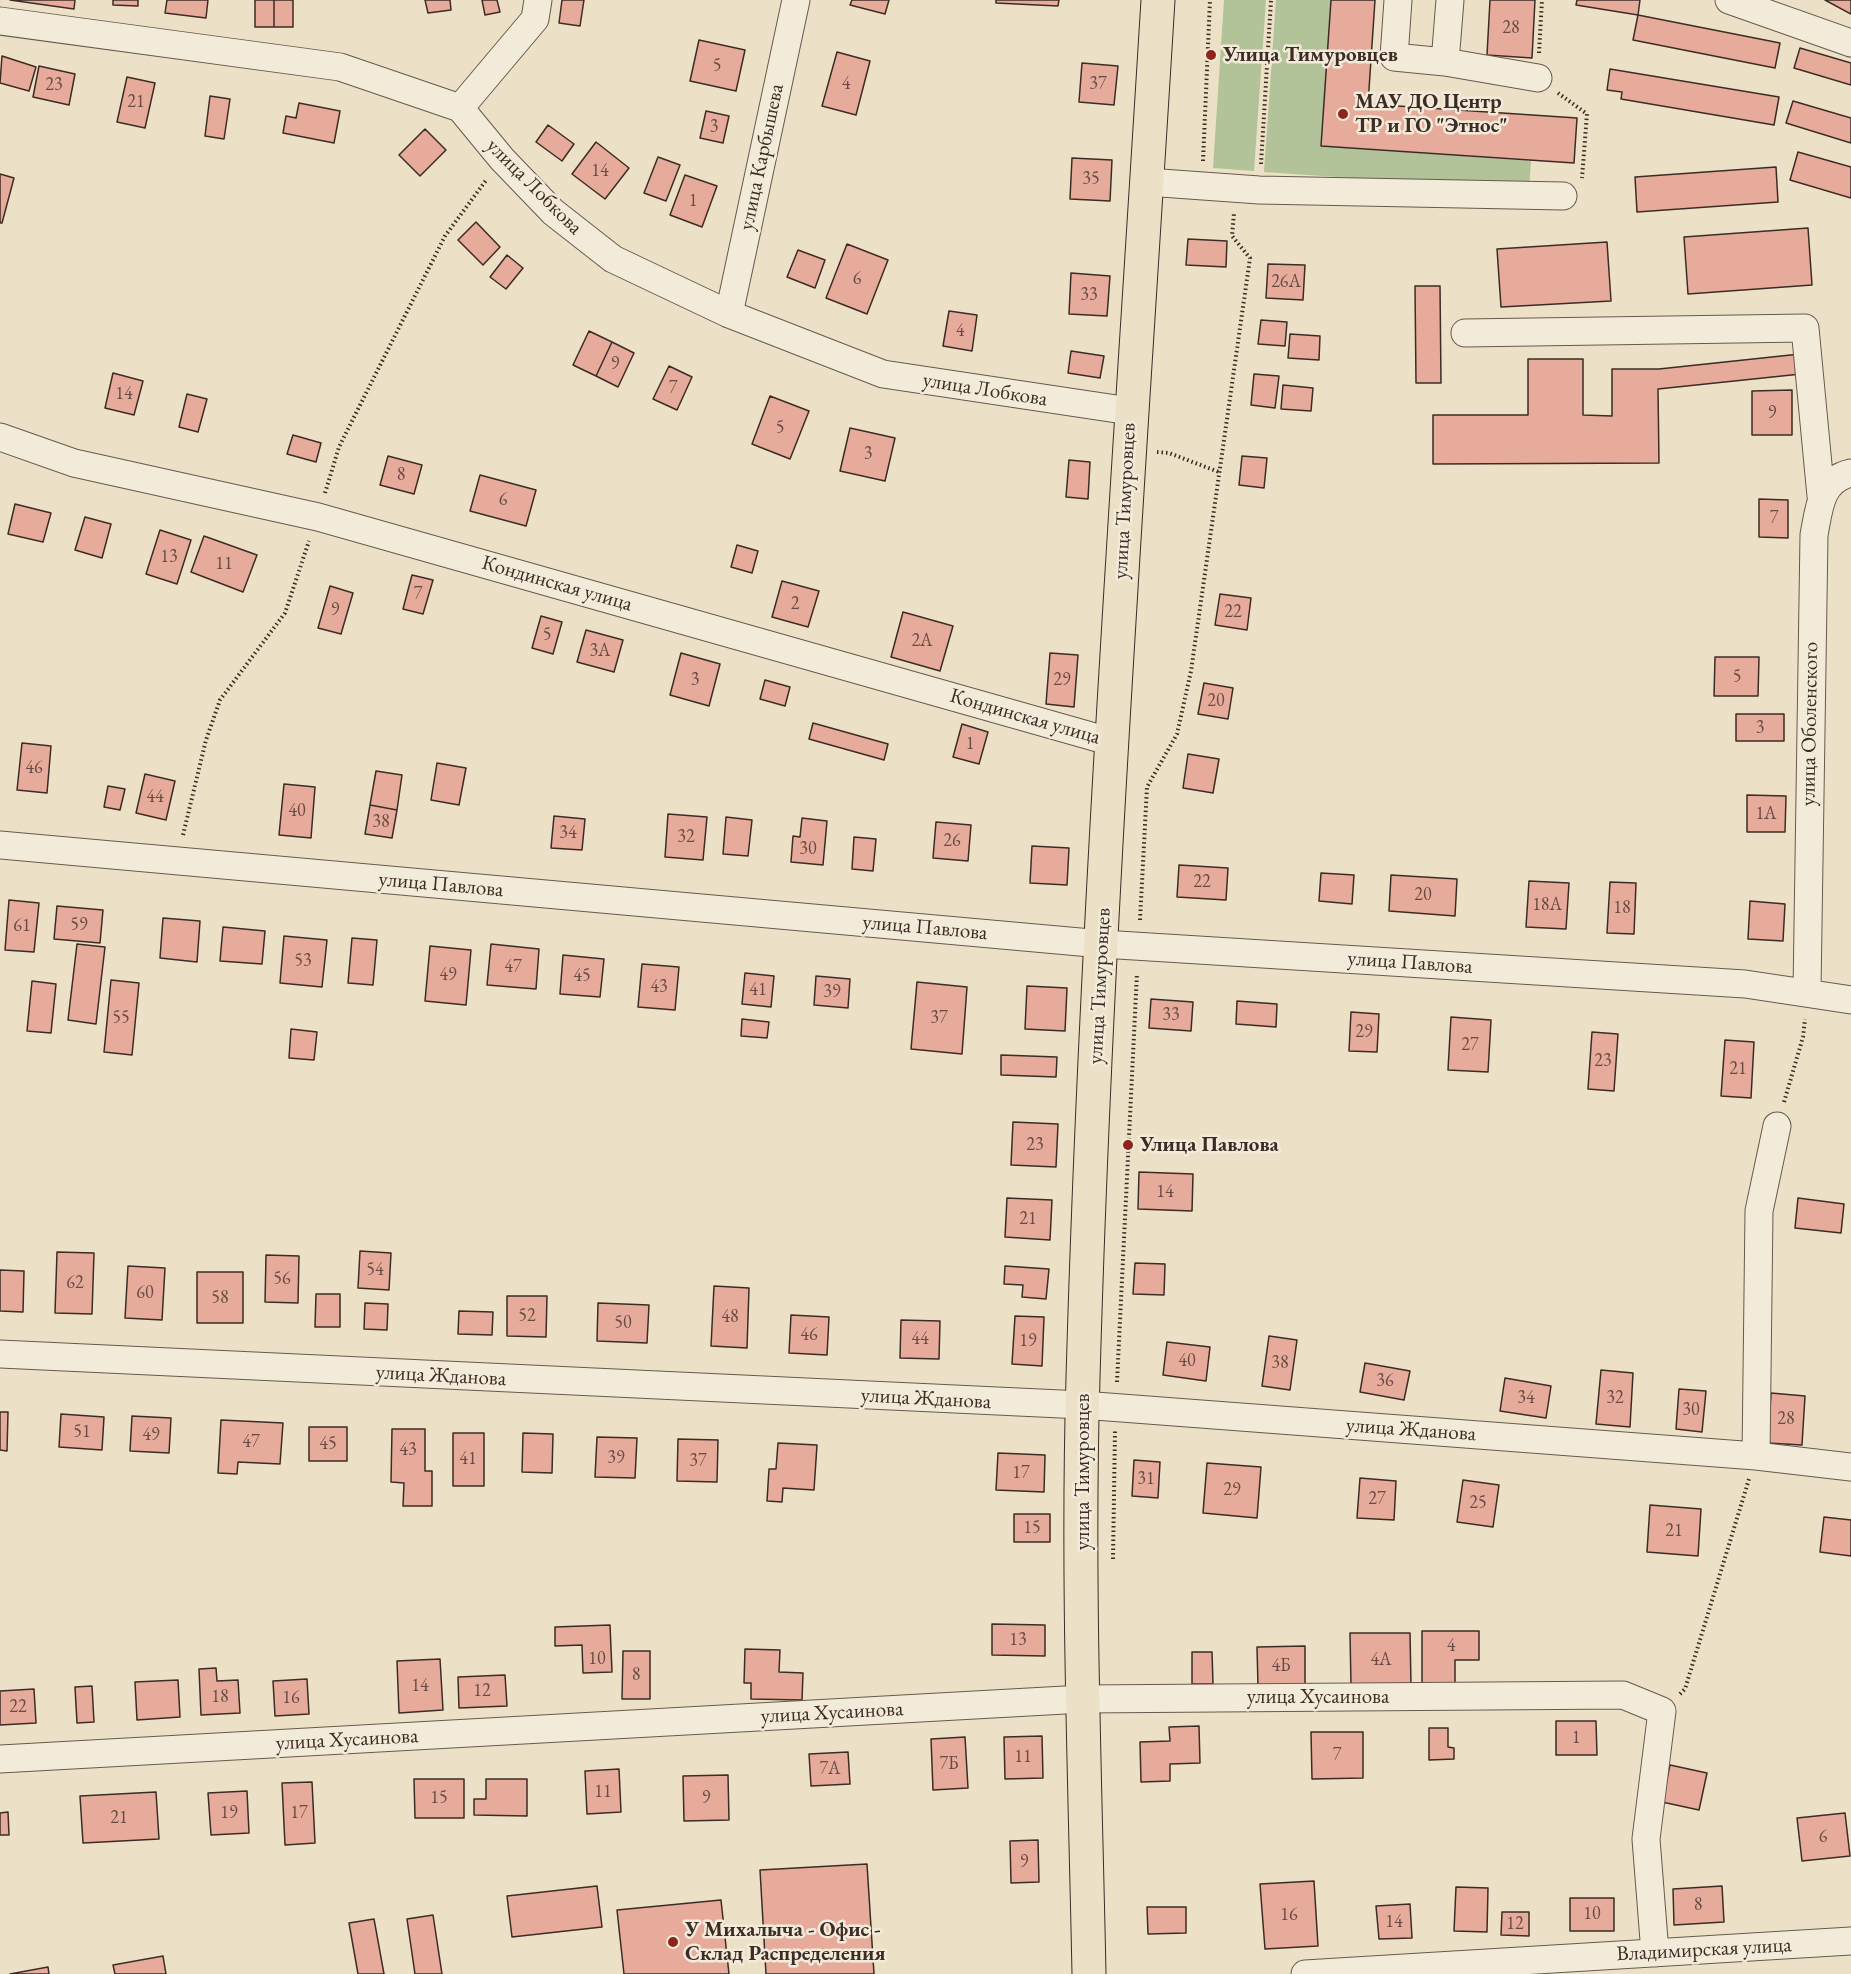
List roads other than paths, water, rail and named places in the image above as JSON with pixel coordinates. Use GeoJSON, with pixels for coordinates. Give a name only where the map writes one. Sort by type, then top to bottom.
{"type":"FeatureCollection","features":[{"type":"Feature","properties":{"kind":"main road","name":"улица Тимуровцев"},"geometry":{"type":"LineString","coordinates":[[1089,1974],[1083,1698],[1082,1406],[1112,742],[1130,411],[1158,0]]}},
{"type":"Feature","properties":{"kind":"street"},"geometry":{"type":"LineString","coordinates":[[0,21],[340,67],[460,108],[535,19],[538,0]]}},
{"type":"Feature","properties":{"kind":"street","name":"улица Карбышева"},"geometry":{"type":"LineString","coordinates":[[729,314],[796,0]]}},
{"type":"Feature","properties":{"kind":"street"},"geometry":{"type":"LineString","coordinates":[[1398,0],[1394,57],[1445,62],[1538,78]]}},
{"type":"Feature","properties":{"kind":"street"},"geometry":{"type":"LineString","coordinates":[[1445,62],[1450,0]]}},
{"type":"Feature","properties":{"kind":"street"},"geometry":{"type":"LineString","coordinates":[[1729,0],[1851,43]]}},
{"type":"Feature","properties":{"kind":"street","name":"улица Лобкова"},"geometry":{"type":"LineString","coordinates":[[460,108],[502,159],[553,212],[613,259],[729,314],[883,374],[1130,411]]}},
{"type":"Feature","properties":{"kind":"street"},"geometry":{"type":"LineString","coordinates":[[1147,182],[1259,190],[1563,196]]}},
{"type":"Feature","properties":{"kind":"street","name":"улица Оболенского"},"geometry":{"type":"LineString","coordinates":[[1465,333],[1805,328],[1821,496],[1814,535],[1812,578],[1807,991]]}},
{"type":"Feature","properties":{"kind":"street","name":"Кондинская улица"},"geometry":{"type":"LineString","coordinates":[[0,437],[74,463],[318,516],[1112,742]]}},
{"type":"Feature","properties":{"kind":"street"},"geometry":{"type":"LineString","coordinates":[[1821,496],[1833,481],[1851,474]]}},
{"type":"Feature","properties":{"kind":"street","name":"улица Павлова"},"geometry":{"type":"LineString","coordinates":[[0,845],[1102,944],[1745,984],[1851,999]]}},
{"type":"Feature","properties":{"kind":"street"},"geometry":{"type":"LineString","coordinates":[[1756,1456],[1759,1211],[1777,1126]]}},
{"type":"Feature","properties":{"kind":"street","name":"улица Жданова"},"geometry":{"type":"LineString","coordinates":[[0,1354],[1116,1408],[1756,1456],[1851,1467]]}},
{"type":"Feature","properties":{"kind":"street","name":"улица Хусаинова"},"geometry":{"type":"LineString","coordinates":[[0,1759],[1083,1698],[1623,1695],[1662,1711],[1646,1839],[1655,1953]]}},
{"type":"Feature","properties":{"kind":"street","name":"Владимирская улица"},"geometry":{"type":"LineString","coordinates":[[1305,1974],[1851,1941]]}},
{"type":"Feature","properties":{"kind":"place","name":"Улица Тимуровцев"},"geometry":{"type":"Point","coordinates":[1211,55]}},
{"type":"Feature","properties":{"kind":"place","name":"МАУ ДО Центр ТР и ГО \"Этнос\""},"geometry":{"type":"Point","coordinates":[1343,114]}},
{"type":"Feature","properties":{"kind":"place","name":"Улица Павлова"},"geometry":{"type":"Point","coordinates":[1128,1145]}},
{"type":"Feature","properties":{"kind":"place","name":"У Михалыча - Офис - Склад Распределения"},"geometry":{"type":"Point","coordinates":[673,1942]}}]}
